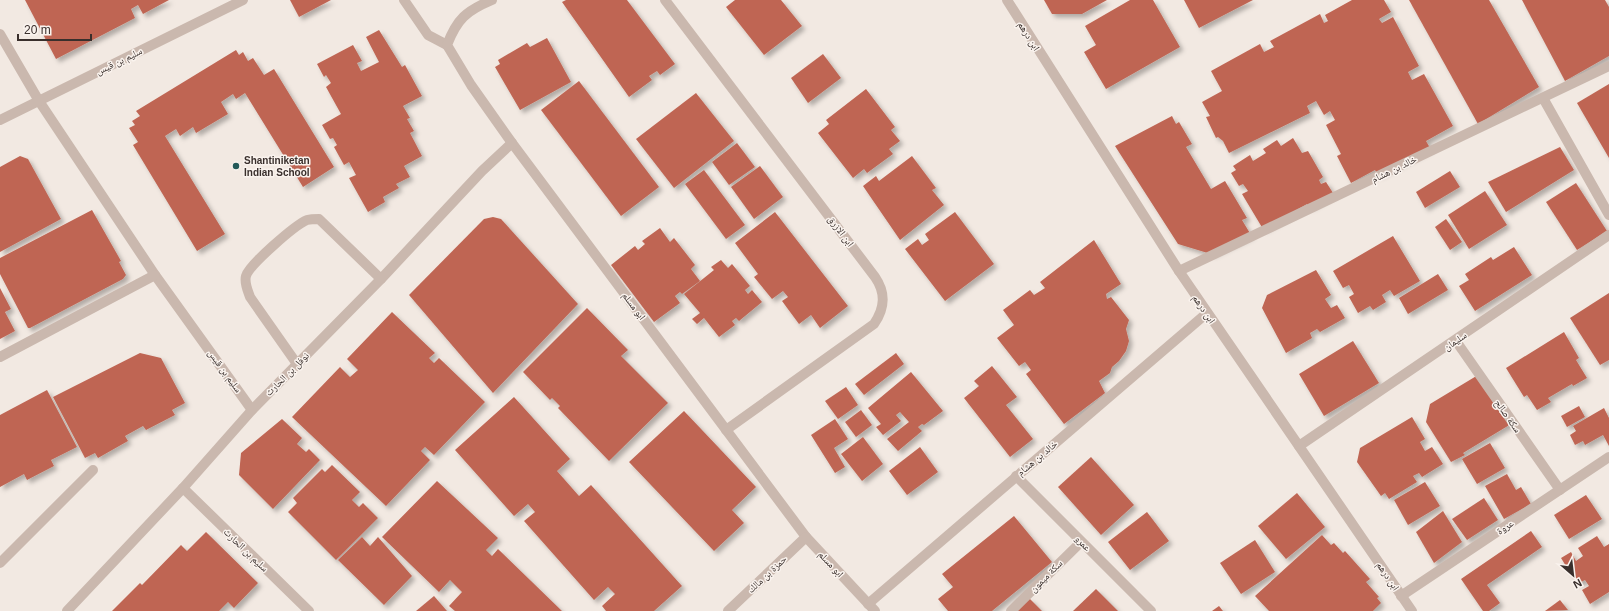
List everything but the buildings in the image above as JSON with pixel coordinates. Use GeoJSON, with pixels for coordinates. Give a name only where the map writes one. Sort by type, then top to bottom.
{"type":"FeatureCollection","features":[{"type":"Feature","properties":{"kind":"street","name":"سليم بن قيس"},"geometry":{"type":"LineString","coordinates":[[0,120],[243,0]]}},
{"type":"Feature","properties":{"kind":"street"},"geometry":{"type":"LineString","coordinates":[[404,0],[428,35],[447,45],[454,26],[463,17],[492,0]]}},
{"type":"Feature","properties":{"kind":"street","name":"ابن الازرق"},"geometry":{"type":"LineString","coordinates":[[665,0],[881,285],[883,295],[883,306],[880,315],[874,324],[726,430]]}},
{"type":"Feature","properties":{"kind":"street","name":"ابن درهم"},"geometry":{"type":"LineString","coordinates":[[1006,0],[1179,272],[1412,611]]}},
{"type":"Feature","properties":{"kind":"street","name":"سليم بن قيس"},"geometry":{"type":"LineString","coordinates":[[0,34],[39,101],[155,275],[252,410]]}},
{"type":"Feature","properties":{"kind":"street","name":"ابو مسلم"},"geometry":{"type":"LineString","coordinates":[[447,45],[471,85],[512,143],[806,537],[871,608]]}},
{"type":"Feature","properties":{"kind":"street","name":"خالد بن هشام"},"geometry":{"type":"LineString","coordinates":[[1179,272],[1609,66]]}},
{"type":"Feature","properties":{"kind":"street"},"geometry":{"type":"LineString","coordinates":[[1542,98],[1609,215]]}},
{"type":"Feature","properties":{"kind":"street","name":"نوفل بن الحارث"},"geometry":{"type":"LineString","coordinates":[[67,611],[183,488],[252,410],[381,279],[482,171],[512,143]]}},
{"type":"Feature","properties":{"kind":"street"},"geometry":{"type":"LineString","coordinates":[[297,364],[250,297],[246,286],[246,276],[254,265],[280,240],[307,220],[319,219],[381,279]]}},
{"type":"Feature","properties":{"kind":"street","name":"سليمان"},"geometry":{"type":"LineString","coordinates":[[1299,446],[1456,341],[1609,235]]}},
{"type":"Feature","properties":{"kind":"street"},"geometry":{"type":"LineString","coordinates":[[0,357],[155,275]]}},
{"type":"Feature","properties":{"kind":"street","name":"خالد بن هشام"},"geometry":{"type":"LineString","coordinates":[[871,608],[1016,476],[1207,313]]}},
{"type":"Feature","properties":{"kind":"street","name":"سكة صالح"},"geometry":{"type":"LineString","coordinates":[[1456,341],[1560,490]]}},
{"type":"Feature","properties":{"kind":"street","name":"عروة"},"geometry":{"type":"LineString","coordinates":[[1401,596],[1609,457]]}},
{"type":"Feature","properties":{"kind":"street"},"geometry":{"type":"LineString","coordinates":[[0,563],[93,470]]}},
{"type":"Feature","properties":{"kind":"street","name":"عمرو"},"geometry":{"type":"LineString","coordinates":[[1016,476],[1151,611]]}},
{"type":"Feature","properties":{"kind":"street","name":"سليم بن الحارث"},"geometry":{"type":"LineString","coordinates":[[183,488],[309,611]]}},
{"type":"Feature","properties":{"kind":"street","name":"حمزة بن مالك"},"geometry":{"type":"LineString","coordinates":[[728,611],[806,537]]}},
{"type":"Feature","properties":{"kind":"street","name":"سكة ميمون"},"geometry":{"type":"LineString","coordinates":[[1011,611],[1082,542]]}},
{"type":"Feature","properties":{"kind":"place","name":"Shantiniketan Indian School"},"geometry":{"type":"Point","coordinates":[236,166]}}]}
